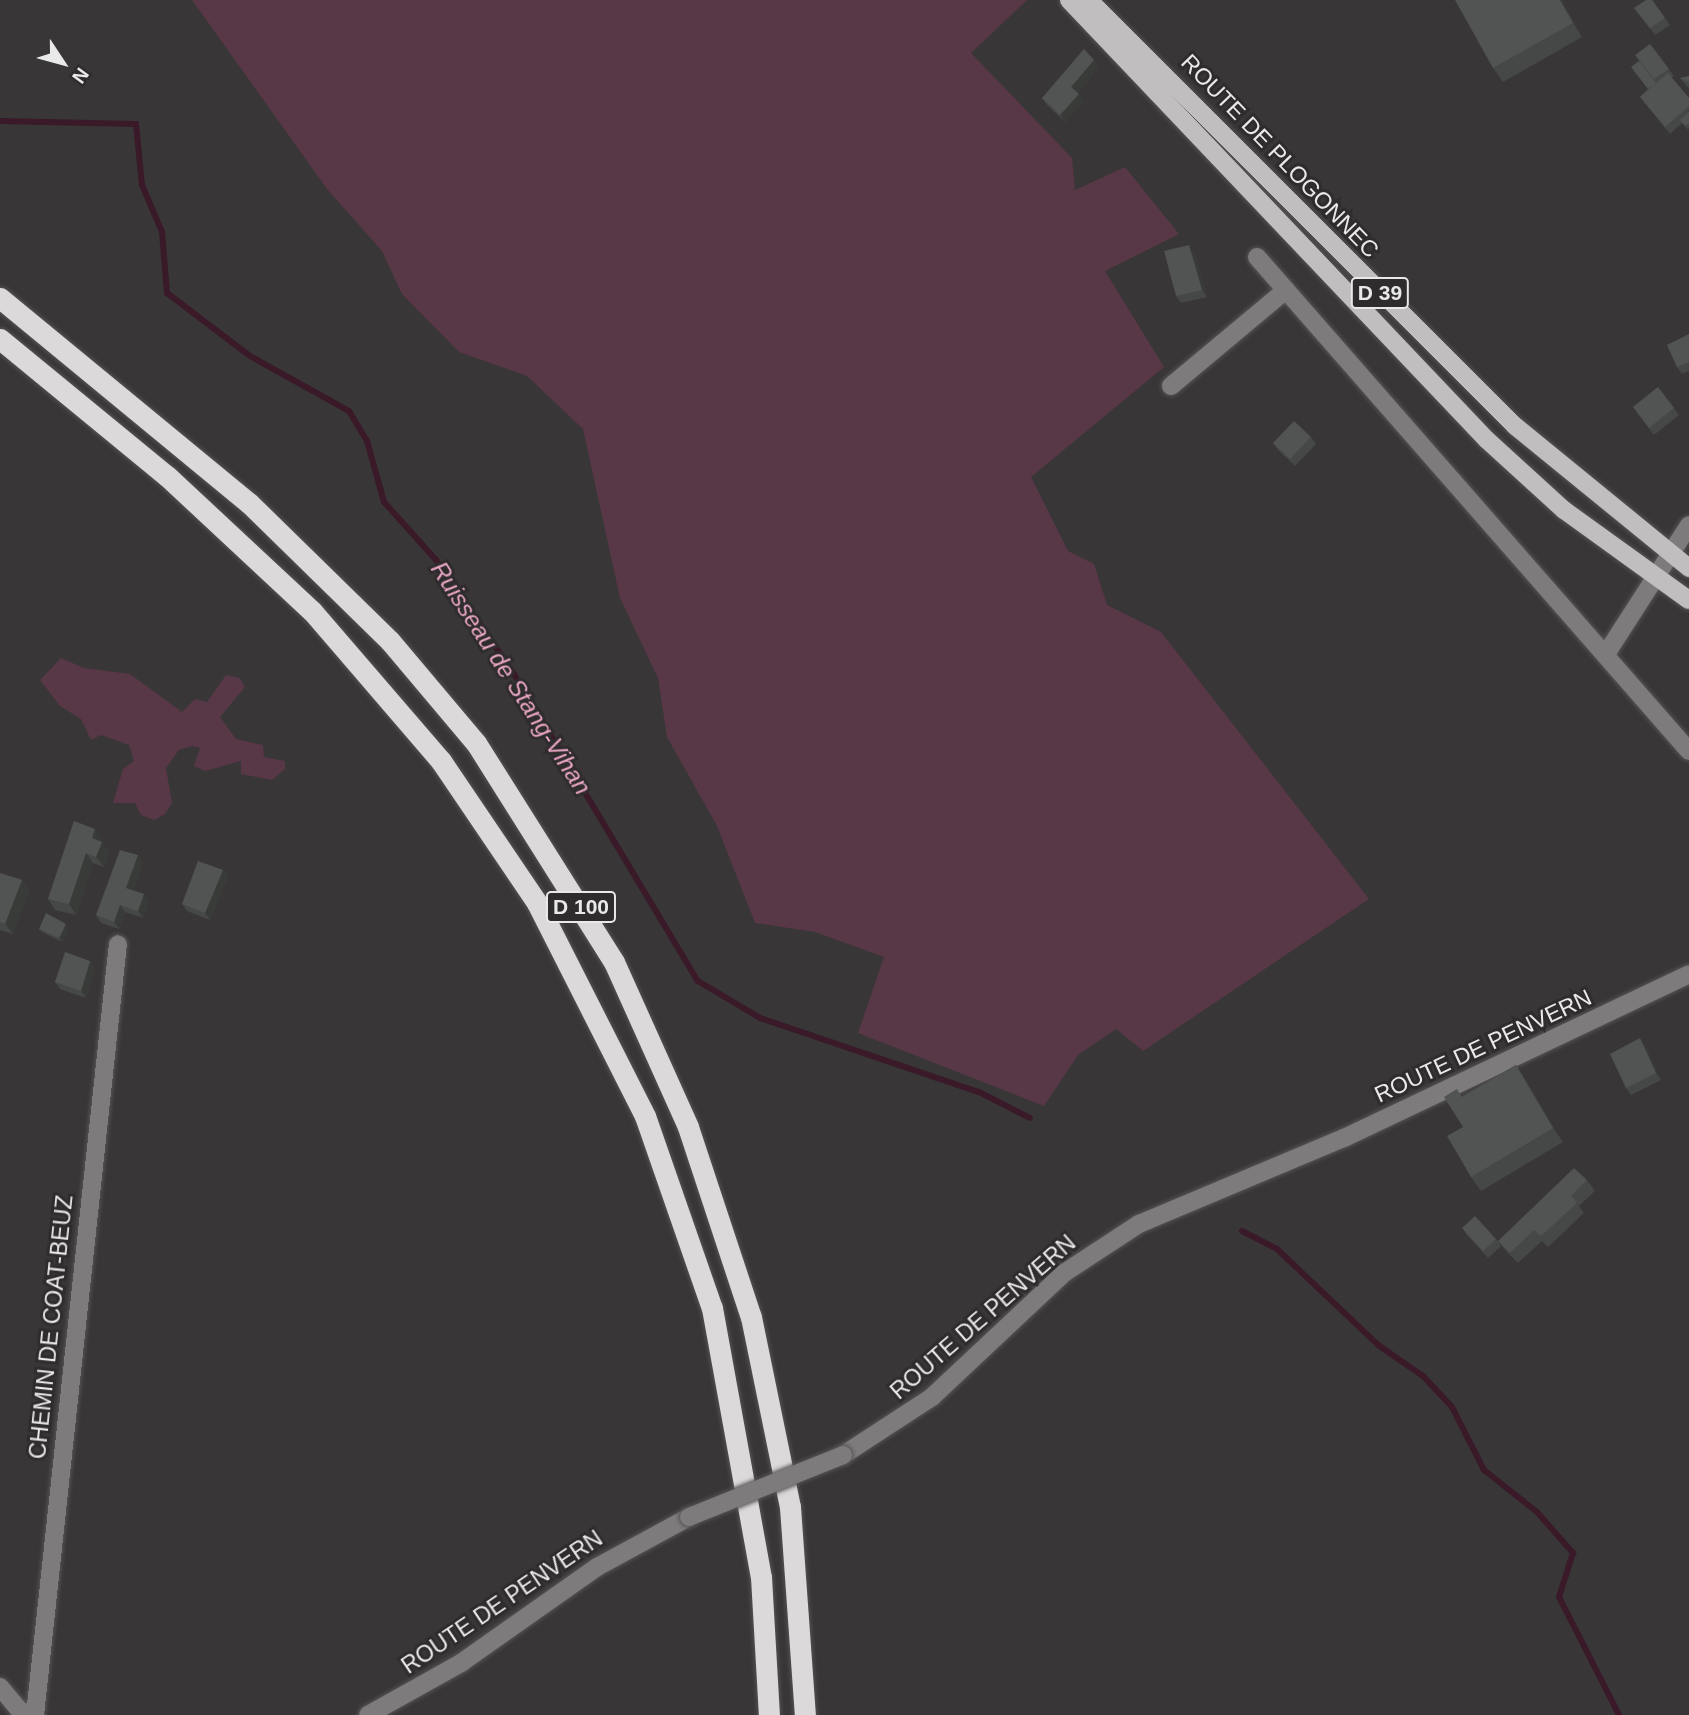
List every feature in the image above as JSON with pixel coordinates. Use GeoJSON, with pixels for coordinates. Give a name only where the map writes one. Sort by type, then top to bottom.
{"type":"FeatureCollection","features":[{"type":"Feature","properties":{"kind":"highway","name":"D 100"},"geometry":{"type":"LineString","coordinates":[[0,298],[238,494],[390,641],[476,743],[614,962],[688,1127],[751,1317],[788,1494],[805,1715]]}},
{"type":"Feature","properties":{"kind":"highway","name":"D 100"},"geometry":{"type":"LineString","coordinates":[[0,341],[177,484],[312,611],[441,761],[537,903],[645,1116],[712,1308],[761,1577],[769,1715]]}},
{"type":"Feature","properties":{"kind":"main road","name":"ROUTE DE PLOGONNEC"},"geometry":{"type":"LineString","coordinates":[[1069,0],[1487,440],[1654,578],[1689,600]]}},
{"type":"Feature","properties":{"kind":"main road","name":"ROUTE DE PLOGONNEC"},"geometry":{"type":"LineString","coordinates":[[1089,0],[1486,398],[1689,568]]}},
{"type":"Feature","properties":{"kind":"street"},"geometry":{"type":"LineString","coordinates":[[1258,257],[1689,751]]}},
{"type":"Feature","properties":{"kind":"street"},"geometry":{"type":"LineString","coordinates":[[1171,386],[1286,290]]}},
{"type":"Feature","properties":{"kind":"street"},"geometry":{"type":"LineString","coordinates":[[1606,654],[1654,578],[1667,552],[1689,524]]}},
{"type":"Feature","properties":{"kind":"street","name":"CHEMIN DE COAT-BEUZ"},"geometry":{"type":"LineString","coordinates":[[35,1715],[118,944]]}},
{"type":"Feature","properties":{"kind":"street","name":"ROUTE DE PENVERN"},"geometry":{"type":"LineString","coordinates":[[368,1715],[461,1663],[597,1567],[689,1517],[843,1455],[932,1397],[1064,1273],[1139,1224],[1344,1138],[1689,974]]}},
{"type":"Feature","properties":{"kind":"street"},"geometry":{"type":"LineString","coordinates":[[0,1687],[20,1711],[35,1715]]}},
{"type":"Feature","properties":{"kind":"shaded area"},"geometry":{"type":"Polygon","coordinates":[[[192,0],[1027,0],[971,53],[1072,158],[1075,190],[1125,167],[1179,234],[1105,271],[1164,367],[1031,477],[1068,551],[1094,564],[1107,605],[1161,632],[1369,899],[1143,1051],[1116,1029],[1078,1055],[1044,1106],[858,1033],[884,957],[815,932],[755,923],[717,826],[667,737],[658,678],[620,598],[583,429],[527,376],[459,352],[402,294],[382,251],[327,189],[192,0]]]}},
{"type":"Feature","properties":{"kind":"shaded area"},"geometry":{"type":"Polygon","coordinates":[[[61,658],[84,668],[130,674],[182,712],[195,699],[207,702],[226,675],[240,678],[245,687],[220,717],[236,739],[263,745],[264,757],[285,761],[285,769],[272,780],[241,774],[241,761],[205,771],[194,766],[200,748],[192,746],[179,750],[166,768],[172,803],[165,814],[154,820],[141,815],[135,803],[113,803],[123,769],[134,761],[129,745],[101,735],[91,740],[81,719],[60,706],[40,680],[61,658]]]}},
{"type":"Feature","properties":{"kind":"building"},"geometry":{"type":"Polygon","coordinates":[[[1455,0],[1560,0],[1573,23],[1493,68],[1455,0]]]}},
{"type":"Feature","properties":{"kind":"building"},"geometry":{"type":"Polygon","coordinates":[[[1646,0],[1652,0],[1665,18],[1650,28],[1634,8],[1646,0]]]}},
{"type":"Feature","properties":{"kind":"building"},"geometry":{"type":"Polygon","coordinates":[[[1650,44],[1669,69],[1654,79],[1635,55],[1650,44]]]}},
{"type":"Feature","properties":{"kind":"building"},"geometry":{"type":"Polygon","coordinates":[[[1084,49],[1094,60],[1071,87],[1079,94],[1060,115],[1042,98],[1084,49]]]}},
{"type":"Feature","properties":{"kind":"building"},"geometry":{"type":"Polygon","coordinates":[[[1639,61],[1656,83],[1648,89],[1631,67],[1639,61]]]}},
{"type":"Feature","properties":{"kind":"building"},"geometry":{"type":"Polygon","coordinates":[[[1668,73],[1689,98],[1689,106],[1665,127],[1640,97],[1668,73]]]}},
{"type":"Feature","properties":{"kind":"building"},"geometry":{"type":"Polygon","coordinates":[[[1689,112],[1689,123],[1685,126],[1680,120],[1689,112]]]}},
{"type":"Feature","properties":{"kind":"building"},"geometry":{"type":"Polygon","coordinates":[[[1189,245],[1202,290],[1176,296],[1164,251],[1189,245]]]}},
{"type":"Feature","properties":{"kind":"building"},"geometry":{"type":"Polygon","coordinates":[[[1689,334],[1689,362],[1677,367],[1667,345],[1689,334]]]}},
{"type":"Feature","properties":{"kind":"building"},"geometry":{"type":"Polygon","coordinates":[[[1658,387],[1674,408],[1649,428],[1633,407],[1658,387]]]}},
{"type":"Feature","properties":{"kind":"building"},"geometry":{"type":"Polygon","coordinates":[[[1294,421],[1311,437],[1290,459],[1273,443],[1294,421]]]}},
{"type":"Feature","properties":{"kind":"building"},"geometry":{"type":"Polygon","coordinates":[[[74,821],[95,829],[92,838],[102,842],[96,857],[86,853],[69,904],[48,899],[74,821]]]}},
{"type":"Feature","properties":{"kind":"building"},"geometry":{"type":"Polygon","coordinates":[[[120,850],[138,855],[126,888],[144,894],[138,911],[120,905],[114,922],[96,915],[120,850]]]}},
{"type":"Feature","properties":{"kind":"building"},"geometry":{"type":"Polygon","coordinates":[[[198,861],[223,870],[205,913],[182,904],[198,861]]]}},
{"type":"Feature","properties":{"kind":"building"},"geometry":{"type":"Polygon","coordinates":[[[0,873],[22,880],[5,924],[0,922],[0,873]]]}},
{"type":"Feature","properties":{"kind":"building"},"geometry":{"type":"Polygon","coordinates":[[[46,913],[66,924],[59,938],[39,929],[46,913]]]}},
{"type":"Feature","properties":{"kind":"building"},"geometry":{"type":"Polygon","coordinates":[[[65,952],[90,961],[81,991],[55,982],[65,952]]]}},
{"type":"Feature","properties":{"kind":"building"},"geometry":{"type":"Polygon","coordinates":[[[1640,1038],[1656,1073],[1626,1088],[1610,1054],[1640,1038]]]}},
{"type":"Feature","properties":{"kind":"building"},"geometry":{"type":"Polygon","coordinates":[[[1516,1065],[1553,1128],[1471,1177],[1447,1136],[1463,1127],[1444,1097],[1457,1089],[1462,1097],[1516,1065]]]}},
{"type":"Feature","properties":{"kind":"building"},"geometry":{"type":"Polygon","coordinates":[[[1574,1168],[1587,1180],[1571,1196],[1577,1203],[1541,1236],[1534,1230],[1510,1253],[1498,1241],[1574,1168]]]}},
{"type":"Feature","properties":{"kind":"building"},"geometry":{"type":"Polygon","coordinates":[[[1475,1216],[1496,1239],[1483,1251],[1462,1228],[1475,1216]]]}},
{"type":"Feature","properties":{"kind":"waterway","name":"Ruisseau de Stang-Vihan"},"geometry":{"type":"LineString","coordinates":[[0,121],[136,124],[142,185],[162,232],[167,293],[250,356],[349,411],[367,441],[384,502],[436,560],[514,674],[698,981],[760,1018],[979,1092],[1030,1118]]}},
{"type":"Feature","properties":{"kind":"waterway","name":"Ruisseau de Stang-Vihan"},"geometry":{"type":"LineString","coordinates":[[1242,1231],[1277,1249],[1378,1345],[1423,1376],[1452,1407],[1484,1470],[1537,1512],[1573,1553],[1559,1597],[1619,1715]]}}]}
